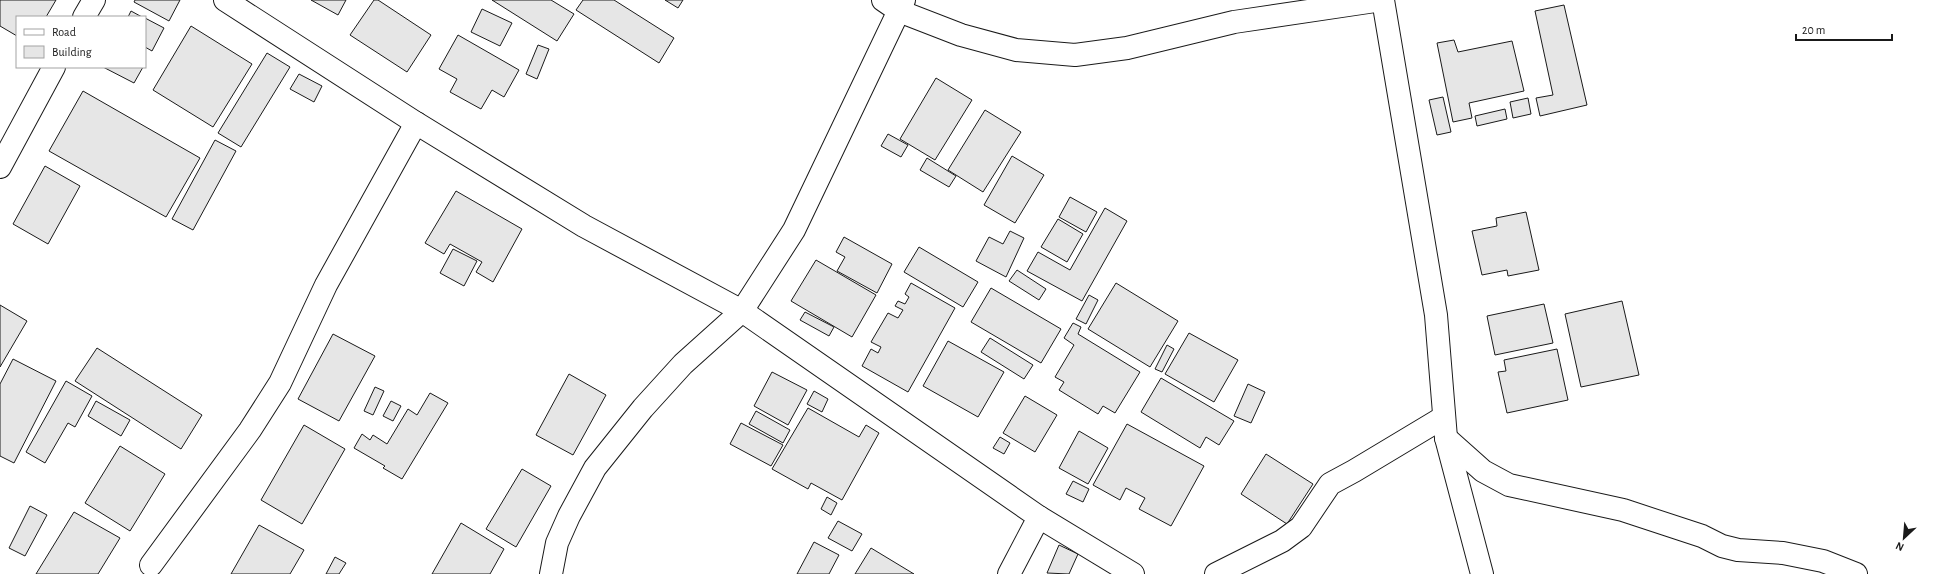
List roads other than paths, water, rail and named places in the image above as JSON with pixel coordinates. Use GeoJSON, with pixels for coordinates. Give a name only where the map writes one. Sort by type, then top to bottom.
{"type":"FeatureCollection","features":[{"type":"Feature","properties":{"kind":"street"},"geometry":{"type":"LineString","coordinates":[[85,16],[94,0]]}},
{"type":"Feature","properties":{"kind":"street"},"geometry":{"type":"LineString","coordinates":[[225,0],[416,123],[584,226],[742,311],[1039,517],[1133,574]]}},
{"type":"Feature","properties":{"kind":"street"},"geometry":{"type":"LineString","coordinates":[[551,574],[557,543],[569,516],[595,468],[643,408],[683,364],[742,311],[794,230],[895,4],[961,35],[1016,50],[1075,55],[1127,48],[1234,22],[1382,0],[1436,315],[1445,428],[1482,574]]}},
{"type":"Feature","properties":{"kind":"street"},"geometry":{"type":"LineString","coordinates":[[0,167],[53,68]]}},
{"type":"Feature","properties":{"kind":"street"},"geometry":{"type":"LineString","coordinates":[[151,565],[250,430],[280,383],[326,285],[416,123]]}},
{"type":"Feature","properties":{"kind":"street"},"geometry":{"type":"LineString","coordinates":[[1216,574],[1282,541],[1301,527],[1330,484],[1445,428]]}},
{"type":"Feature","properties":{"kind":"street"},"geometry":{"type":"LineString","coordinates":[[1445,428],[1483,471],[1509,485],[1623,510],[1702,536],[1722,546],[1738,550],[1790,554],[1823,561],[1856,574]]}},
{"type":"Feature","properties":{"kind":"street"},"geometry":{"type":"LineString","coordinates":[[1009,574],[1039,517]]}}]}
